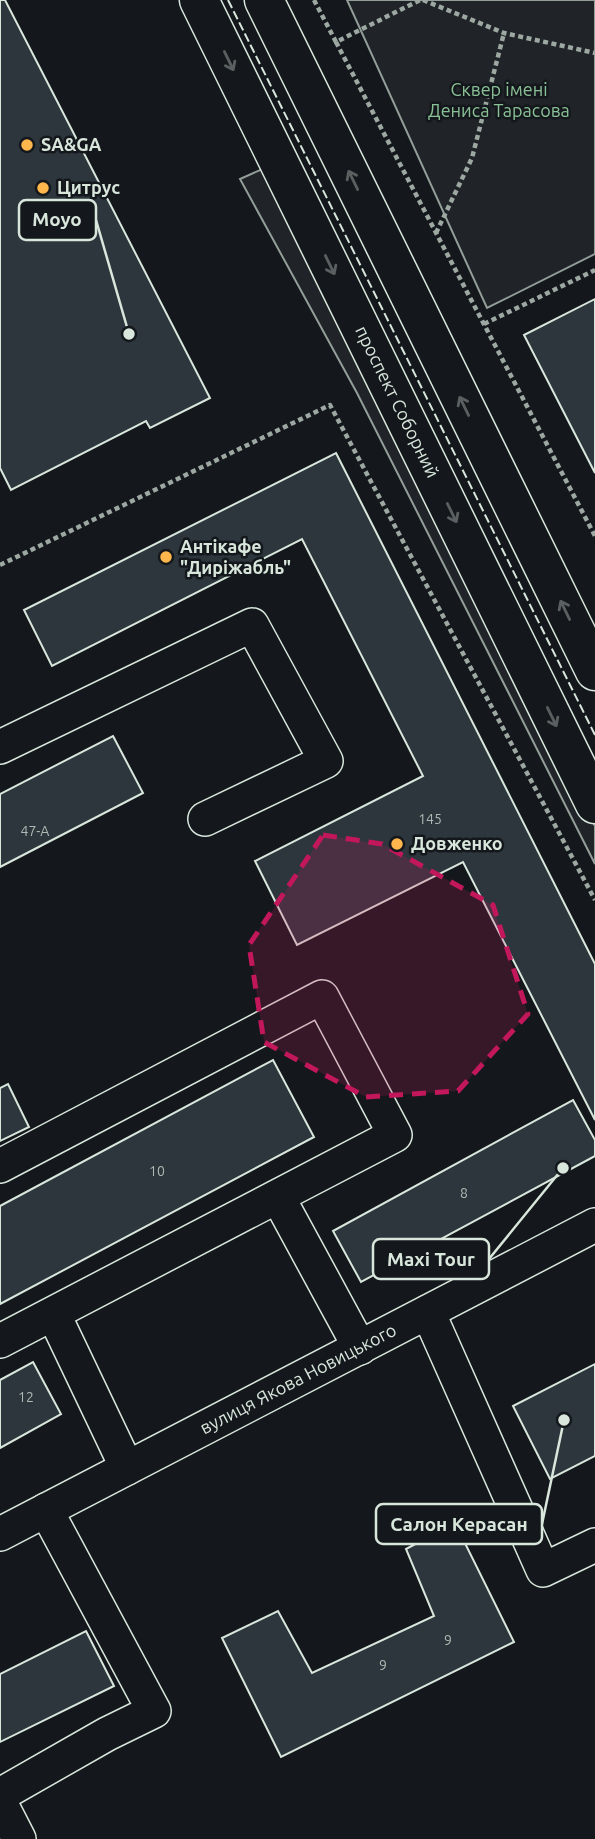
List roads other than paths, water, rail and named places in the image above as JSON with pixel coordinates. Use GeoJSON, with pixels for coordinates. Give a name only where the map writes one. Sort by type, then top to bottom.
{"type":"FeatureCollection","features":[{"type":"Feature","properties":{"kind":"main road","name":"проспект Соборний"},"geometry":{"type":"LineString","coordinates":[[199,0],[595,804]]}},
{"type":"Feature","properties":{"kind":"main road"},"geometry":{"type":"LineString","coordinates":[[264,0],[595,671]]}},
{"type":"Feature","properties":{"kind":"street"},"geometry":{"type":"LineString","coordinates":[[0,747],[252,625],[326,761],[205,819]]}},
{"type":"Feature","properties":{"kind":"street"},"geometry":{"type":"LineString","coordinates":[[0,1166],[322,997],[395,1136],[0,1341]]}},
{"type":"Feature","properties":{"kind":"street"},"geometry":{"type":"LineString","coordinates":[[278,1197],[359,1348]]}},
{"type":"Feature","properties":{"kind":"street","name":"вулиця Якова Новицького"},"geometry":{"type":"LineString","coordinates":[[0,1534],[595,1225]]}},
{"type":"Feature","properties":{"kind":"street"},"geometry":{"type":"LineString","coordinates":[[428,1312],[543,1570],[595,1545]]}},
{"type":"Feature","properties":{"kind":"street"},"geometry":{"type":"LineString","coordinates":[[54,1315],[127,1468]]}},
{"type":"Feature","properties":{"kind":"street"},"geometry":{"type":"LineString","coordinates":[[0,1795],[107,1734],[154,1711],[46,1510]]}},
{"type":"Feature","properties":{"kind":"street"},"geometry":{"type":"LineString","coordinates":[[0,1802],[19,1839]]}},
{"type":"Feature","properties":{"kind":"place","name":"SA&GA"},"geometry":{"type":"Point","coordinates":[27,145]}},
{"type":"Feature","properties":{"kind":"place","name":"Цитрус"},"geometry":{"type":"Point","coordinates":[43,188]}},
{"type":"Feature","properties":{"kind":"place","name":"Moyo"},"geometry":{"type":"Point","coordinates":[129,334]}},
{"type":"Feature","properties":{"kind":"place","name":"Антiкафе \"Дирiжабль\""},"geometry":{"type":"Point","coordinates":[166,557]}},
{"type":"Feature","properties":{"kind":"place","name":"Довженко"},"geometry":{"type":"Point","coordinates":[397,844]}},
{"type":"Feature","properties":{"kind":"place","name":"Maxi Tour"},"geometry":{"type":"Point","coordinates":[563,1168]}},
{"type":"Feature","properties":{"kind":"place","name":"Салон Керасан"},"geometry":{"type":"Point","coordinates":[564,1420]}},
{"type":"Feature","properties":{"kind":"park label","name":"Сквер імені Дениса Тарасова"},"geometry":{"type":"Point","coordinates":[499,100]}}]}
